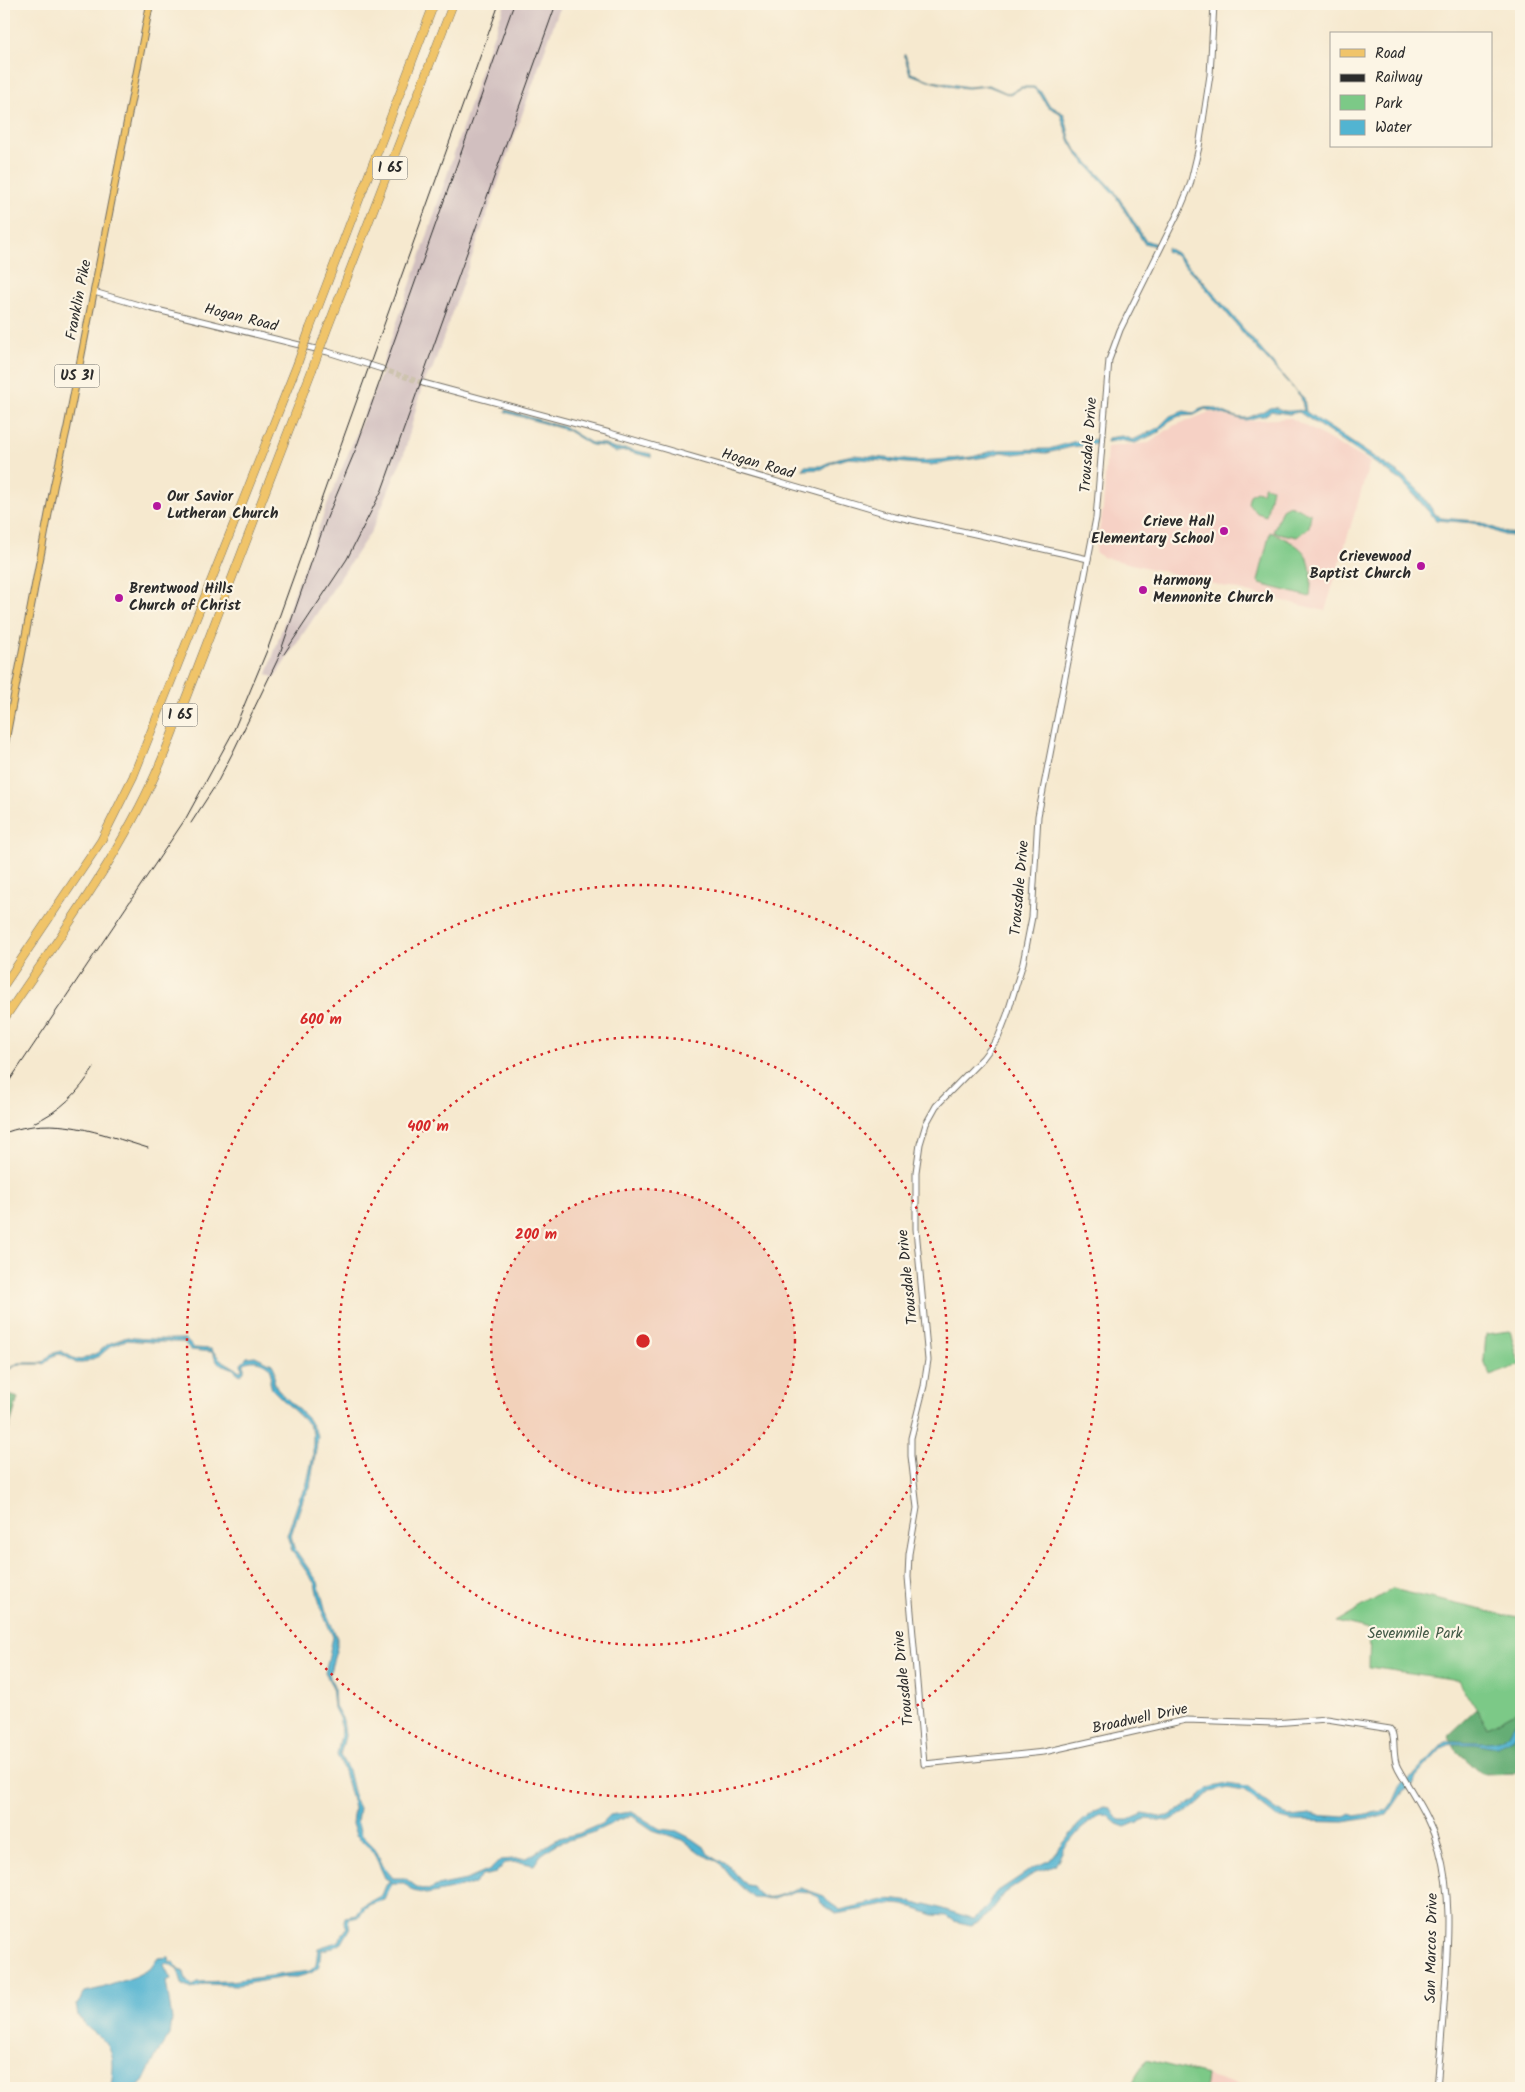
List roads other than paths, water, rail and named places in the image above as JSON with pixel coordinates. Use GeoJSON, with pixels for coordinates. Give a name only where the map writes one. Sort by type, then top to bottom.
{"type":"FeatureCollection","features":[{"type":"Feature","properties":{"kind":"highway","name":"I 65"},"geometry":{"type":"LineString","coordinates":[[4,985],[101,841],[133,777],[297,365],[434,4]]}},
{"type":"Feature","properties":{"kind":"highway","name":"I 65"},"geometry":{"type":"LineString","coordinates":[[4,1019],[110,861],[146,797],[174,730],[453,4]]}},
{"type":"Feature","properties":{"kind":"main road","name":"Franklin Pike"},"geometry":{"type":"LineString","coordinates":[[4,749],[54,485],[67,429],[150,4]]}},
{"type":"Feature","properties":{"kind":"street","name":"Trousdale Drive"},"geometry":{"type":"LineString","coordinates":[[924,1764],[908,1577],[908,1561],[917,1504],[911,1456],[911,1438],[924,1386],[928,1360],[916,1229],[916,1172],[919,1148],[924,1128],[934,1109],[996,1042],[1008,1015],[1023,963],[1032,917],[1038,819],[1096,518],[1109,357],[1120,330],[1180,209],[1195,167],[1210,75],[1214,4]]}},
{"type":"Feature","properties":{"kind":"street","name":"Hogan Road"},"geometry":{"type":"LineString","coordinates":[[94,292],[149,308],[328,352],[382,369]]}},
{"type":"Feature","properties":{"kind":"street","name":"Hogan Road"},"geometry":{"type":"LineString","coordinates":[[423,382],[610,432],[894,516],[1088,559]]}},
{"type":"Feature","properties":{"kind":"street","name":"Broadwell Drive"},"geometry":{"type":"LineString","coordinates":[[924,1764],[1050,1751],[1186,1720],[1274,1723],[1309,1719],[1331,1719],[1384,1726],[1391,1730]]}},
{"type":"Feature","properties":{"kind":"street","name":"San Marcos Drive"},"geometry":{"type":"LineString","coordinates":[[1391,1730],[1394,1735],[1394,1759],[1426,1815],[1439,1850],[1448,1899],[1446,1969],[1437,2088]]}},
{"type":"Feature","properties":{"kind":"water"},"geometry":{"type":"Polygon","coordinates":[[[905,54],[911,73],[932,81],[968,87],[989,85],[1009,94],[1021,87],[1034,87],[1042,93],[1048,104],[1064,114],[1070,138],[1076,150],[1114,190],[1145,240],[1156,244],[1155,246],[1144,243],[1115,195],[1078,155],[1070,142],[1060,113],[1047,106],[1040,94],[1033,88],[1021,88],[1010,95],[988,86],[968,88],[955,87],[929,81],[910,74],[905,54]]]}},
{"type":"Feature","properties":{"kind":"water"},"geometry":{"type":"Polygon","coordinates":[[[1167,248],[1176,253],[1204,282],[1295,390],[1304,398],[1306,412],[1404,477],[1420,492],[1436,515],[1441,518],[1476,521],[1507,533],[1521,534],[1521,537],[1504,535],[1475,523],[1436,520],[1402,481],[1299,412],[1289,414],[1271,411],[1264,416],[1244,420],[1205,409],[1194,415],[1179,416],[1169,421],[1159,432],[1135,443],[1120,440],[1107,442],[1108,438],[1122,436],[1133,440],[1158,428],[1170,416],[1184,411],[1194,413],[1201,409],[1214,408],[1232,416],[1246,418],[1270,408],[1285,411],[1304,411],[1301,397],[1250,341],[1198,279],[1175,255],[1166,251],[1167,248]]]}},
{"type":"Feature","properties":{"kind":"water"},"geometry":{"type":"Polygon","coordinates":[[[506,410],[563,426],[591,443],[603,444],[615,449],[626,449],[651,454],[651,457],[626,451],[615,452],[604,446],[591,445],[567,430],[505,412],[506,410]]]}},
{"type":"Feature","properties":{"kind":"water"},"geometry":{"type":"Polygon","coordinates":[[[1097,439],[1097,444],[1071,447],[1047,453],[1014,454],[1002,452],[986,457],[930,465],[849,458],[833,462],[822,469],[803,470],[804,466],[821,466],[839,458],[853,455],[916,461],[935,460],[972,457],[996,450],[1049,449],[1073,442],[1097,439]]]}},
{"type":"Feature","properties":{"kind":"water"},"geometry":{"type":"Polygon","coordinates":[[[127,1337],[185,1339],[194,1348],[211,1349],[220,1359],[240,1371],[242,1369],[241,1363],[247,1357],[255,1356],[272,1364],[275,1370],[274,1382],[279,1391],[308,1419],[318,1436],[310,1487],[303,1499],[291,1535],[294,1548],[318,1582],[326,1612],[337,1638],[337,1647],[329,1675],[334,1687],[335,1706],[343,1720],[345,1736],[340,1755],[348,1770],[355,1800],[359,1808],[357,1821],[361,1834],[375,1848],[383,1866],[393,1878],[405,1878],[418,1888],[428,1890],[437,1886],[466,1880],[490,1870],[500,1860],[527,1858],[559,1838],[580,1833],[601,1824],[610,1815],[632,1812],[660,1829],[677,1831],[692,1839],[705,1848],[708,1854],[728,1865],[746,1885],[752,1886],[757,1893],[763,1896],[775,1896],[801,1888],[824,1896],[840,1910],[888,1899],[921,1905],[927,1904],[974,1919],[987,1907],[995,1893],[1033,1868],[1050,1860],[1078,1825],[1094,1811],[1104,1807],[1110,1808],[1116,1817],[1121,1820],[1129,1820],[1143,1814],[1160,1817],[1169,1816],[1196,1800],[1208,1788],[1227,1784],[1247,1787],[1290,1817],[1311,1815],[1345,1817],[1351,1814],[1356,1816],[1387,1810],[1401,1784],[1415,1774],[1444,1743],[1449,1741],[1478,1742],[1500,1740],[1509,1732],[1512,1725],[1521,1720],[1521,1725],[1518,1727],[1513,1738],[1497,1747],[1475,1744],[1451,1744],[1442,1748],[1416,1777],[1413,1785],[1403,1792],[1387,1815],[1344,1822],[1292,1821],[1277,1817],[1244,1791],[1227,1788],[1211,1792],[1189,1811],[1168,1821],[1146,1819],[1125,1827],[1117,1824],[1108,1816],[1100,1814],[1079,1831],[1063,1850],[1055,1866],[1036,1872],[1005,1893],[989,1914],[971,1925],[954,1921],[947,1916],[933,1915],[904,1905],[892,1904],[836,1914],[821,1903],[819,1898],[809,1892],[796,1891],[774,1899],[753,1898],[731,1877],[719,1862],[703,1855],[683,1840],[653,1830],[632,1816],[594,1832],[556,1844],[541,1855],[534,1865],[519,1862],[505,1863],[496,1873],[482,1876],[474,1884],[426,1894],[413,1891],[404,1883],[392,1883],[384,1900],[366,1907],[359,1917],[348,1919],[350,1929],[342,1943],[333,1948],[321,1950],[319,1967],[311,1973],[297,1977],[285,1977],[238,1985],[204,1984],[191,1989],[182,1985],[178,1971],[166,1963],[164,1965],[171,1979],[166,1981],[172,2019],[170,2035],[157,2054],[143,2082],[135,2088],[111,2088],[113,2062],[111,2053],[105,2042],[86,2026],[78,2015],[76,2005],[85,1992],[134,1977],[151,1968],[158,1958],[169,1957],[170,1962],[174,1962],[177,1968],[184,1972],[186,1980],[192,1986],[198,1982],[230,1981],[310,1971],[316,1965],[318,1948],[337,1942],[347,1928],[344,1921],[345,1917],[357,1915],[362,1906],[382,1895],[387,1883],[390,1881],[385,1878],[373,1851],[356,1835],[352,1824],[354,1808],[344,1771],[337,1755],[341,1735],[340,1720],[334,1708],[332,1686],[325,1673],[333,1637],[321,1609],[315,1584],[292,1551],[287,1535],[300,1497],[306,1487],[313,1456],[313,1433],[308,1424],[272,1389],[270,1382],[271,1369],[265,1364],[251,1361],[244,1363],[244,1372],[240,1375],[232,1368],[218,1363],[212,1352],[191,1350],[184,1342],[126,1340],[111,1346],[99,1356],[83,1363],[76,1363],[59,1354],[53,1356],[44,1364],[19,1364],[4,1372],[18,1363],[42,1363],[51,1354],[61,1351],[75,1359],[81,1360],[99,1352],[108,1344],[127,1337]]]}},
{"type":"Feature","properties":{"kind":"tunnel"},"geometry":{"type":"LineString","coordinates":[[382,369],[423,383]]}},
{"type":"Feature","properties":{"kind":"railway"},"geometry":{"type":"LineString","coordinates":[[4,1089],[186,818],[233,732],[268,648],[499,4]]}},
{"type":"Feature","properties":{"kind":"railway"},"geometry":{"type":"LineString","coordinates":[[191,823],[217,783],[278,659],[326,520],[355,451],[514,4]]}},
{"type":"Feature","properties":{"kind":"railway"},"geometry":{"type":"LineString","coordinates":[[284,654],[347,559],[382,490],[556,4]]}},
{"type":"Feature","properties":{"kind":"railway"},"geometry":{"type":"LineString","coordinates":[[33,1123],[52,1113],[68,1100],[94,1068]]}},
{"type":"Feature","properties":{"kind":"railway"},"geometry":{"type":"LineString","coordinates":[[4,1133],[41,1125],[59,1125],[94,1132],[148,1148]]}},
{"type":"Feature","properties":{"kind":"place","name":"Our Savior Lutheran Church"},"geometry":{"type":"Point","coordinates":[157,506]}},
{"type":"Feature","properties":{"kind":"place","name":"Crieve Hall Elementary School"},"geometry":{"type":"Point","coordinates":[1224,531]}},
{"type":"Feature","properties":{"kind":"place","name":"Crievewood Baptist Church"},"geometry":{"type":"Point","coordinates":[1421,566]}},
{"type":"Feature","properties":{"kind":"place","name":"Harmony Mennonite Church"},"geometry":{"type":"Point","coordinates":[1143,590]}},
{"type":"Feature","properties":{"kind":"place","name":"Brentwood Hills Church of Christ"},"geometry":{"type":"Point","coordinates":[119,598]}},
{"type":"Feature","properties":{"kind":"park label","name":"Sevenmile Park"},"geometry":{"type":"Point","coordinates":[1415,1634]}}]}
